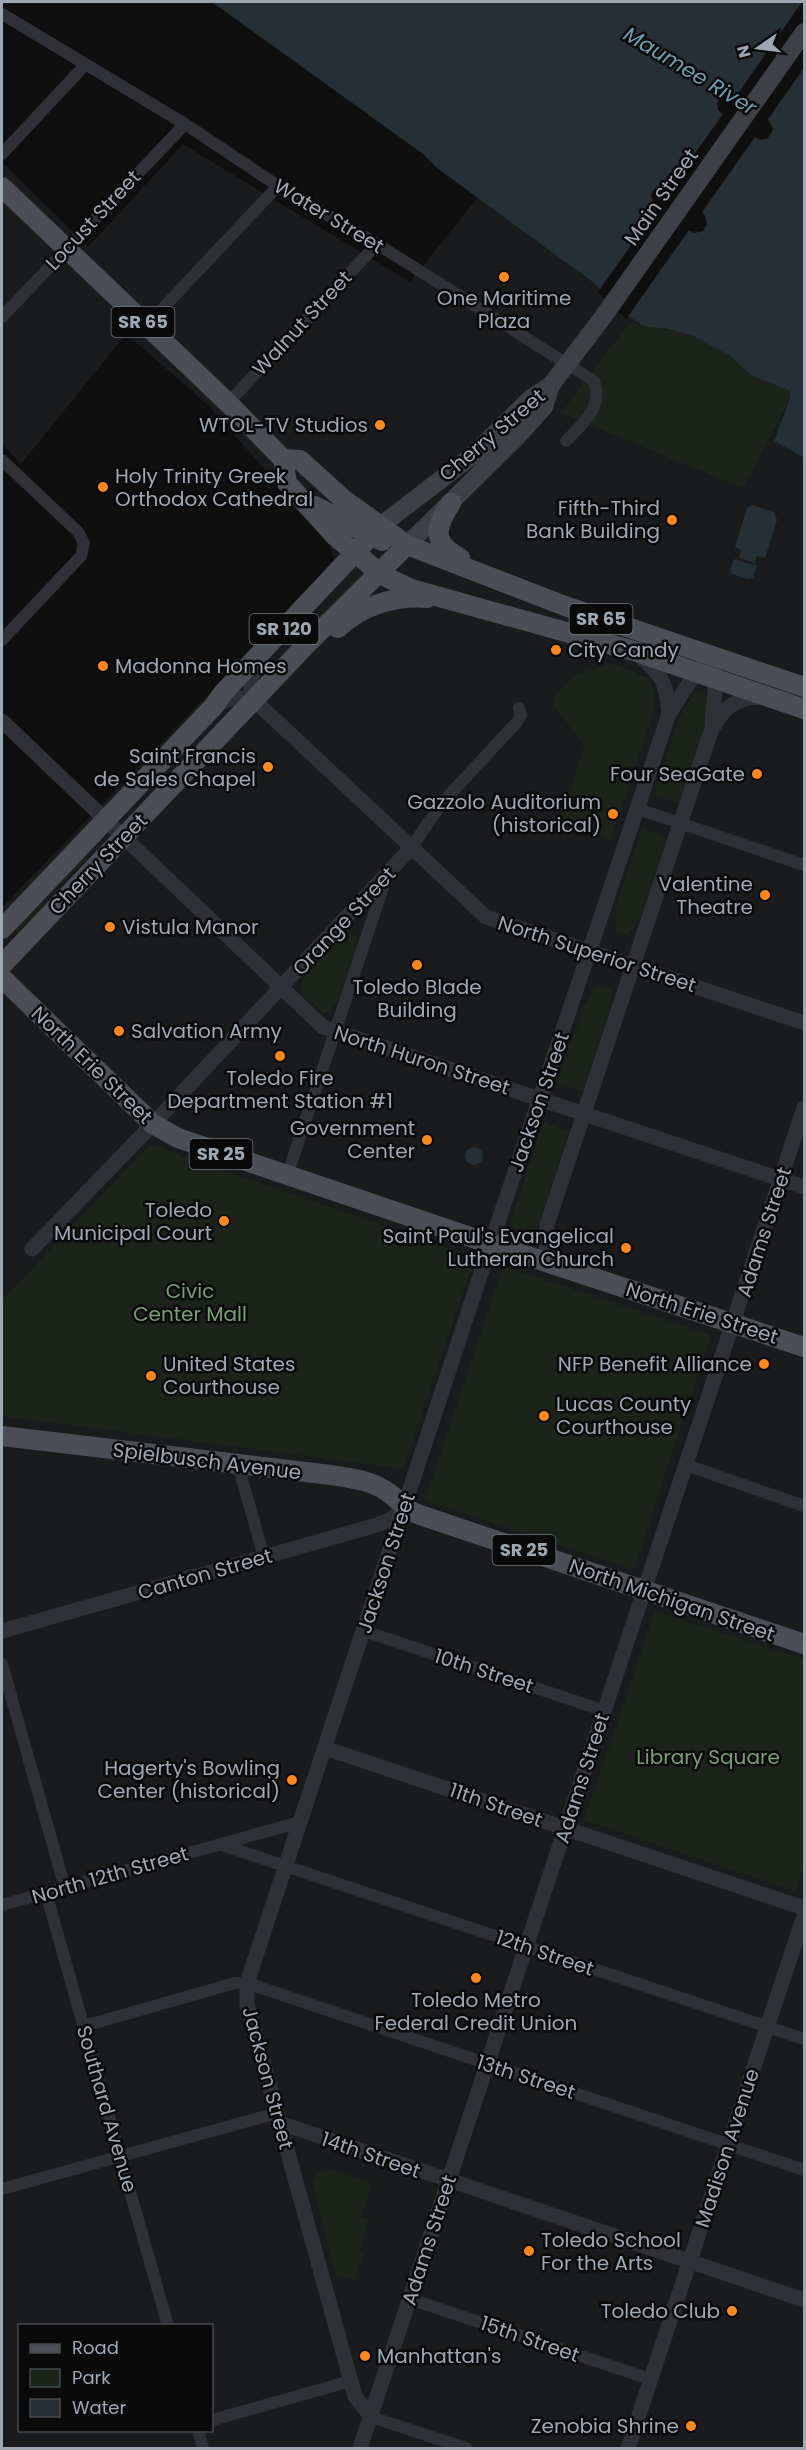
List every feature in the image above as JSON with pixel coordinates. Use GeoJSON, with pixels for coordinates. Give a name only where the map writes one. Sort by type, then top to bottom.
{"type":"FeatureCollection","features":[{"type":"Feature","properties":{"kind":"main road","name":"Main Street"},"geometry":{"type":"LineString","coordinates":[[551,385],[603,317],[804,32]]}},
{"type":"Feature","properties":{"kind":"main road","name":"SR 65"},"geometry":{"type":"LineString","coordinates":[[2,187],[228,402],[283,459],[287,483],[298,496],[320,520],[379,573],[411,589],[634,651],[804,709]]}},
{"type":"Feature","properties":{"kind":"main road","name":"Cherry Street"},"geometry":{"type":"LineString","coordinates":[[2,965],[254,700],[407,545],[495,460],[544,407],[551,385]]}},
{"type":"Feature","properties":{"kind":"main road","name":"Cherry Street"},"geometry":{"type":"LineString","coordinates":[[2,929],[214,706],[223,693],[375,531],[472,455],[530,399],[551,385]]}},
{"type":"Feature","properties":{"kind":"main road","name":"SR 65"},"geometry":{"type":"LineString","coordinates":[[283,459],[300,460],[375,531],[565,606],[804,687]]}},
{"type":"Feature","properties":{"kind":"main road"},"geometry":{"type":"LineString","coordinates":[[298,496],[375,531]]}},
{"type":"Feature","properties":{"kind":"main road"},"geometry":{"type":"LineString","coordinates":[[451,502],[440,523],[441,544],[448,551],[490,577]]}},
{"type":"Feature","properties":{"kind":"main road"},"geometry":{"type":"LineString","coordinates":[[291,664],[309,654],[347,620],[372,606],[406,598],[459,601]]}},
{"type":"Feature","properties":{"kind":"main road","name":"North Erie Street"},"geometry":{"type":"LineString","coordinates":[[2,978],[153,1124],[189,1142],[491,1245],[804,1347]]}},
{"type":"Feature","properties":{"kind":"main road","name":"Spielbusch Avenue"},"geometry":{"type":"LineString","coordinates":[[2,1436],[347,1478],[367,1482],[387,1491],[404,1508]]}},
{"type":"Feature","properties":{"kind":"main road","name":"North Michigan Street"},"geometry":{"type":"LineString","coordinates":[[404,1508],[804,1644]]}},
{"type":"Feature","properties":{"kind":"street","name":"Water Street"},"geometry":{"type":"LineString","coordinates":[[2,14],[185,124],[278,186],[377,244],[594,381],[598,392],[596,405],[590,416],[567,441]]}},
{"type":"Feature","properties":{"kind":"street"},"geometry":{"type":"LineString","coordinates":[[2,153],[85,65]]}},
{"type":"Feature","properties":{"kind":"street","name":"Locust Street"},"geometry":{"type":"LineString","coordinates":[[2,317],[185,124]]}},
{"type":"Feature","properties":{"kind":"street"},"geometry":{"type":"LineString","coordinates":[[147,325],[278,186]]}},
{"type":"Feature","properties":{"kind":"street","name":"Walnut Street"},"geometry":{"type":"LineString","coordinates":[[228,402],[377,244]]}},
{"type":"Feature","properties":{"kind":"street"},"geometry":{"type":"LineString","coordinates":[[2,460],[78,532],[84,543],[81,556],[2,640]]}},
{"type":"Feature","properties":{"kind":"street","name":"Jackson Street"},"geometry":{"type":"LineString","coordinates":[[371,2417],[355,2396],[247,2004],[247,1983],[669,714],[668,694],[660,674],[634,651]]}},
{"type":"Feature","properties":{"kind":"street"},"geometry":{"type":"LineString","coordinates":[[549,1263],[546,1247],[547,1225],[710,734],[716,693],[705,675],[713,657]]}},
{"type":"Feature","properties":{"kind":"street"},"geometry":{"type":"LineString","coordinates":[[254,700],[251,689],[255,659]]}},
{"type":"Feature","properties":{"kind":"street","name":"Jackson Street"},"geometry":{"type":"LineString","coordinates":[[669,714],[705,675]]}},
{"type":"Feature","properties":{"kind":"street"},"geometry":{"type":"LineString","coordinates":[[214,706],[235,698],[243,697],[254,700]]}},
{"type":"Feature","properties":{"kind":"street"},"geometry":{"type":"LineString","coordinates":[[710,734],[722,712],[732,705],[751,697],[769,697]]}},
{"type":"Feature","properties":{"kind":"street","name":"North Superior Street"},"geometry":{"type":"LineString","coordinates":[[254,700],[486,916],[804,1023]]}},
{"type":"Feature","properties":{"kind":"street","name":"Orange Street"},"geometry":{"type":"LineString","coordinates":[[32,1249],[388,874],[411,848],[441,804],[517,722],[521,715],[519,708]]}},
{"type":"Feature","properties":{"kind":"street","name":"North Huron Street"},"geometry":{"type":"LineString","coordinates":[[2,721],[318,1024],[335,1032],[804,1187]]}},
{"type":"Feature","properties":{"kind":"street"},"geometry":{"type":"LineString","coordinates":[[638,809],[804,865]]}},
{"type":"Feature","properties":{"kind":"street"},"geometry":{"type":"LineString","coordinates":[[287,1176],[388,874]]}},
{"type":"Feature","properties":{"kind":"street","name":"Adams Street"},"geometry":{"type":"LineString","coordinates":[[360,2448],[804,1108]]}},
{"type":"Feature","properties":{"kind":"street"},"geometry":{"type":"LineString","coordinates":[[238,1465],[264,1557]]}},
{"type":"Feature","properties":{"kind":"street"},"geometry":{"type":"LineString","coordinates":[[686,1466],[804,1506]]}},
{"type":"Feature","properties":{"kind":"street","name":"Canton Street"},"geometry":{"type":"LineString","coordinates":[[2,1631],[384,1523],[404,1508]]}},
{"type":"Feature","properties":{"kind":"street","name":"10th Street"},"geometry":{"type":"LineString","coordinates":[[364,1631],[605,1711]]}},
{"type":"Feature","properties":{"kind":"street"},"geometry":{"type":"LineString","coordinates":[[2,1664],[65,1888]]}},
{"type":"Feature","properties":{"kind":"street","name":"11th Street"},"geometry":{"type":"LineString","coordinates":[[325,1748],[804,1908]]}},
{"type":"Feature","properties":{"kind":"street","name":"North 12th Street"},"geometry":{"type":"LineString","coordinates":[[2,1905],[300,1822]]}},
{"type":"Feature","properties":{"kind":"street"},"geometry":{"type":"LineString","coordinates":[[219,1844],[285,1867]]}},
{"type":"Feature","properties":{"kind":"street","name":"12th Street"},"geometry":{"type":"LineString","coordinates":[[285,1867],[804,2039]]}},
{"type":"Feature","properties":{"kind":"street","name":"Southard Avenue"},"geometry":{"type":"LineString","coordinates":[[46,1893],[168,2324]]}},
{"type":"Feature","properties":{"kind":"street","name":"Madison Avenue"},"geometry":{"type":"LineString","coordinates":[[628,2448],[804,1916]]}},
{"type":"Feature","properties":{"kind":"street"},"geometry":{"type":"LineString","coordinates":[[84,2026],[235,1983],[247,1983]]}},
{"type":"Feature","properties":{"kind":"street","name":"13th Street"},"geometry":{"type":"LineString","coordinates":[[247,1983],[804,2170]]}},
{"type":"Feature","properties":{"kind":"street"},"geometry":{"type":"LineString","coordinates":[[2,2189],[120,2155],[279,2118]]}},
{"type":"Feature","properties":{"kind":"street","name":"14th Street"},"geometry":{"type":"LineString","coordinates":[[279,2118],[448,2182],[804,2300]]}},
{"type":"Feature","properties":{"kind":"street","name":"15th Street"},"geometry":{"type":"LineString","coordinates":[[410,2298],[650,2379]]}},
{"type":"Feature","properties":{"kind":"street"},"geometry":{"type":"LineString","coordinates":[[213,2420],[351,2381]]}},
{"type":"Feature","properties":{"kind":"street"},"geometry":{"type":"LineString","coordinates":[[371,2417],[466,2448]]}},
{"type":"Feature","properties":{"kind":"street"},"geometry":{"type":"LineString","coordinates":[[199,2432],[203,2448]]}},
{"type":"Feature","properties":{"kind":"shaded area"},"geometry":{"type":"Polygon","coordinates":[[[183,144],[410,282],[478,197],[590,280],[628,316],[643,326],[668,329],[708,343],[790,398],[774,441],[804,458],[804,2448],[2,2448],[2,907],[335,564],[330,544],[207,404],[126,334],[21,464],[2,444],[2,162],[88,247],[183,144]]]}},
{"type":"Feature","properties":{"kind":"green space"},"geometry":{"type":"Polygon","coordinates":[[[629,323],[668,329],[693,336],[730,356],[752,376],[790,391],[790,398],[743,488],[561,413],[629,323]]]}},
{"type":"Feature","properties":{"kind":"green space"},"geometry":{"type":"Polygon","coordinates":[[[613,663],[647,678],[655,688],[654,710],[611,841],[576,824],[566,825],[555,821],[564,813],[584,745],[554,706],[555,695],[577,674],[613,663]]]}},
{"type":"Feature","properties":{"kind":"green space"},"geometry":{"type":"Polygon","coordinates":[[[695,691],[710,696],[705,732],[681,804],[654,795],[680,716],[695,691]]]}},
{"type":"Feature","properties":{"kind":"green space"},"geometry":{"type":"Polygon","coordinates":[[[643,828],[668,838],[644,913],[628,935],[615,931],[616,907],[643,828]]]}},
{"type":"Feature","properties":{"kind":"green space"},"geometry":{"type":"Polygon","coordinates":[[[85,856],[89,857],[61,885],[60,882],[85,856]]]}},
{"type":"Feature","properties":{"kind":"green space"},"geometry":{"type":"Polygon","coordinates":[[[40,903],[44,904],[16,932],[16,929],[40,903]]]}},
{"type":"Feature","properties":{"kind":"green space"},"geometry":{"type":"Polygon","coordinates":[[[350,933],[357,936],[358,945],[341,994],[336,1004],[324,1014],[303,995],[301,985],[305,975],[342,936],[350,933]]]}},
{"type":"Feature","properties":{"kind":"green space"},"geometry":{"type":"Polygon","coordinates":[[[597,985],[611,989],[611,1002],[602,1041],[584,1092],[557,1083],[585,1004],[597,985]]]}},
{"type":"Feature","properties":{"kind":"green space"},"geometry":{"type":"Polygon","coordinates":[[[544,1122],[570,1132],[535,1235],[509,1226],[544,1122]]]}},
{"type":"Feature","properties":{"kind":"green space","name":"Civic Center Mall"},"geometry":{"type":"Polygon","coordinates":[[[155,1144],[181,1156],[470,1255],[474,1261],[404,1469],[2,1416],[2,1300],[148,1147],[155,1144]]]}},
{"type":"Feature","properties":{"kind":"green space"},"geometry":{"type":"Polygon","coordinates":[[[503,1266],[711,1335],[634,1570],[425,1500],[503,1266]]]}},
{"type":"Feature","properties":{"kind":"green space","name":"Library Square"},"geometry":{"type":"Polygon","coordinates":[[[655,1611],[804,1659],[804,1864],[795,1891],[584,1820],[655,1611]]]}},
{"type":"Feature","properties":{"kind":"green space"},"geometry":{"type":"Polygon","coordinates":[[[333,2170],[372,2183],[361,2217],[370,2220],[359,2252],[364,2254],[355,2281],[335,2275],[313,2182],[318,2173],[333,2170]]]}},
{"type":"Feature","properties":{"kind":"water","name":"Maumee River"},"geometry":{"type":"Polygon","coordinates":[[[212,2],[804,2],[804,458],[774,441],[790,398],[790,391],[752,376],[730,356],[693,336],[668,329],[643,326],[628,316],[590,280],[437,168],[423,154],[212,2]]]}},
{"type":"Feature","properties":{"kind":"water"},"geometry":{"type":"Polygon","coordinates":[[[752,505],[774,512],[777,520],[765,558],[757,556],[755,563],[739,558],[741,550],[735,547],[747,508],[752,505]]]}},
{"type":"Feature","properties":{"kind":"water"},"geometry":{"type":"Polygon","coordinates":[[[734,559],[757,566],[753,578],[748,579],[732,574],[730,570],[734,559]]]}},
{"type":"Feature","properties":{"kind":"water"},"geometry":{"type":"Polygon","coordinates":[[[474,1147],[480,1150],[483,1156],[480,1162],[474,1165],[468,1162],[465,1156],[468,1150],[474,1147]]]}},
{"type":"Feature","properties":{"kind":"pier"},"geometry":{"type":"Polygon","coordinates":[[[804,2],[804,68],[768,119],[773,129],[768,138],[760,140],[755,137],[702,212],[707,224],[703,231],[694,233],[689,230],[626,319],[598,292],[658,207],[653,203],[651,194],[656,187],[664,186],[669,190],[723,114],[718,110],[717,103],[722,96],[727,95],[734,99],[804,2]]]}},
{"type":"Feature","properties":{"kind":"place","name":"One Maritime Plaza"},"geometry":{"type":"Point","coordinates":[504,277]}},
{"type":"Feature","properties":{"kind":"place","name":"WTOL-TV Studios"},"geometry":{"type":"Point","coordinates":[380,425]}},
{"type":"Feature","properties":{"kind":"place","name":"Holy Trinity Greek Orthodox Cathedral"},"geometry":{"type":"Point","coordinates":[103,487]}},
{"type":"Feature","properties":{"kind":"place","name":"Fifth-Third Bank Building"},"geometry":{"type":"Point","coordinates":[672,520]}},
{"type":"Feature","properties":{"kind":"place","name":"City Candy"},"geometry":{"type":"Point","coordinates":[556,650]}},
{"type":"Feature","properties":{"kind":"place","name":"Madonna Homes"},"geometry":{"type":"Point","coordinates":[103,666]}},
{"type":"Feature","properties":{"kind":"place","name":"Saint Francis de Sales Chapel"},"geometry":{"type":"Point","coordinates":[268,767]}},
{"type":"Feature","properties":{"kind":"place","name":"Four SeaGate"},"geometry":{"type":"Point","coordinates":[757,774]}},
{"type":"Feature","properties":{"kind":"place","name":"Gazzolo Auditorium (historical)"},"geometry":{"type":"Point","coordinates":[613,814]}},
{"type":"Feature","properties":{"kind":"place","name":"Valentine Theatre"},"geometry":{"type":"Point","coordinates":[765,895]}},
{"type":"Feature","properties":{"kind":"place","name":"Vistula Manor"},"geometry":{"type":"Point","coordinates":[110,927]}},
{"type":"Feature","properties":{"kind":"place","name":"Toledo Blade Building"},"geometry":{"type":"Point","coordinates":[417,965]}},
{"type":"Feature","properties":{"kind":"place","name":"Salvation Army"},"geometry":{"type":"Point","coordinates":[119,1031]}},
{"type":"Feature","properties":{"kind":"place","name":"Toledo Fire Department Station #1"},"geometry":{"type":"Point","coordinates":[280,1056]}},
{"type":"Feature","properties":{"kind":"place","name":"Government Center"},"geometry":{"type":"Point","coordinates":[427,1140]}},
{"type":"Feature","properties":{"kind":"place","name":"Toledo Municipal Court"},"geometry":{"type":"Point","coordinates":[224,1221]}},
{"type":"Feature","properties":{"kind":"place","name":"Saint Paul's Evangelical Lutheran Church"},"geometry":{"type":"Point","coordinates":[626,1248]}},
{"type":"Feature","properties":{"kind":"place","name":"NFP Benefit Alliance"},"geometry":{"type":"Point","coordinates":[764,1364]}},
{"type":"Feature","properties":{"kind":"place","name":"United States Courthouse"},"geometry":{"type":"Point","coordinates":[151,1376]}},
{"type":"Feature","properties":{"kind":"place","name":"Lucas County Courthouse"},"geometry":{"type":"Point","coordinates":[544,1416]}},
{"type":"Feature","properties":{"kind":"place","name":"Hagerty's Bowling Center (historical)"},"geometry":{"type":"Point","coordinates":[292,1780]}},
{"type":"Feature","properties":{"kind":"place","name":"Toledo Metro Federal Credit Union"},"geometry":{"type":"Point","coordinates":[476,1978]}},
{"type":"Feature","properties":{"kind":"place","name":"Toledo School For the Arts"},"geometry":{"type":"Point","coordinates":[529,2251]}},
{"type":"Feature","properties":{"kind":"place","name":"Toledo Club"},"geometry":{"type":"Point","coordinates":[732,2311]}},
{"type":"Feature","properties":{"kind":"place","name":"Manhattan's"},"geometry":{"type":"Point","coordinates":[365,2356]}},
{"type":"Feature","properties":{"kind":"place","name":"Zenobia Shrine"},"geometry":{"type":"Point","coordinates":[691,2426]}}]}
